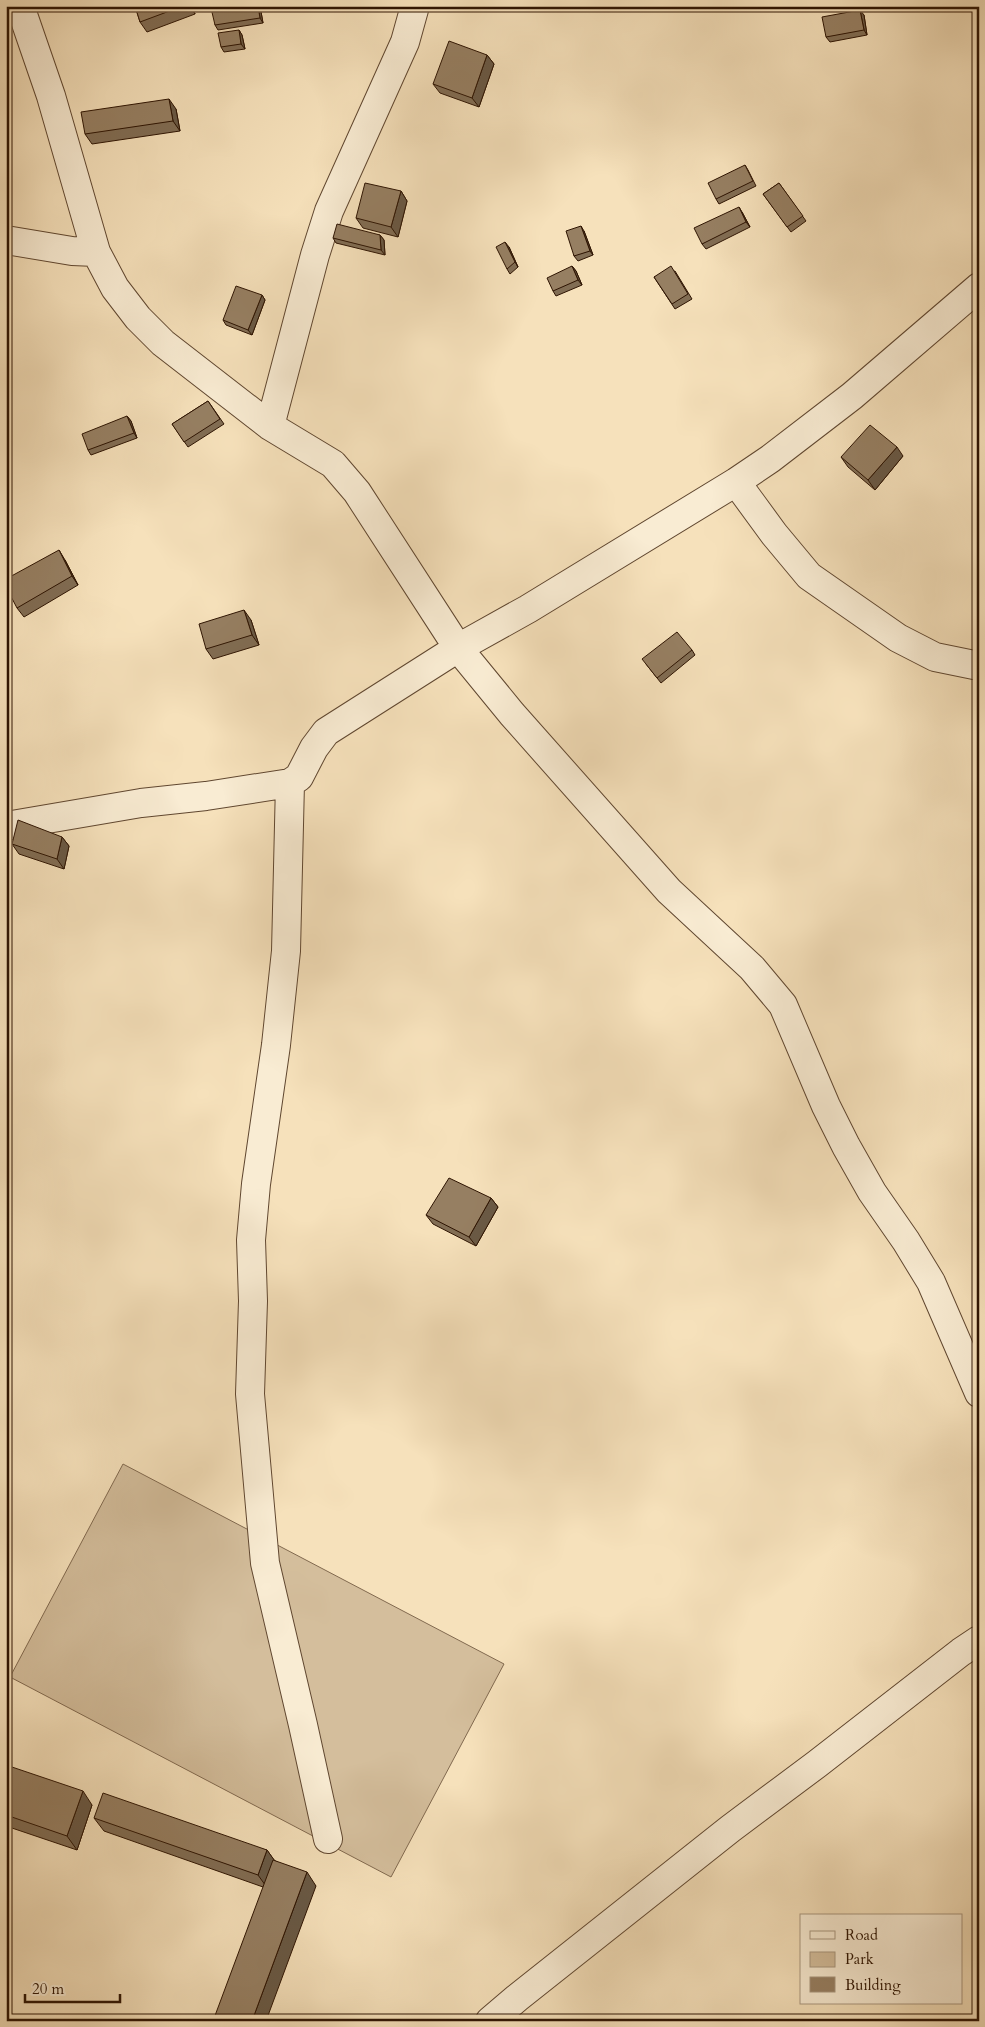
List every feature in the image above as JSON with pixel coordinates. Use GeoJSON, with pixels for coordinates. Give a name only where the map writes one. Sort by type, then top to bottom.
{"type":"FeatureCollection","features":[{"type":"Feature","properties":{"kind":"street"},"geometry":{"type":"LineString","coordinates":[[20,6],[51,96],[96,252],[116,288],[138,318],[163,343],[270,426],[333,464],[357,492],[458,648],[512,714],[669,891],[752,968],[783,1006],[826,1106],[846,1146],[872,1192],[906,1241],[931,1282],[979,1393]]}},
{"type":"Feature","properties":{"kind":"street"},"geometry":{"type":"LineString","coordinates":[[270,426],[315,255],[329,210],[402,51],[415,6]]}},
{"type":"Feature","properties":{"kind":"street"},"geometry":{"type":"LineString","coordinates":[[6,240],[72,251],[96,252]]}},
{"type":"Feature","properties":{"kind":"street"},"geometry":{"type":"LineString","coordinates":[[6,826],[142,803],[206,796],[290,783],[299,777],[314,748],[326,732],[458,648],[528,609],[736,482],[770,459],[852,396],[979,287]]}},
{"type":"Feature","properties":{"kind":"street"},"geometry":{"type":"LineString","coordinates":[[736,482],[774,534],[809,576],[905,642],[935,657],[979,666]]}},
{"type":"Feature","properties":{"kind":"street"},"geometry":{"type":"LineString","coordinates":[[290,783],[286,951],[276,1045],[256,1184],[251,1240],[253,1301],[250,1394],[265,1563],[304,1725],[328,1839]]}},
{"type":"Feature","properties":{"kind":"street"},"geometry":{"type":"LineString","coordinates":[[490,2021],[516,1998],[730,1828],[825,1758],[960,1652],[979,1640]]}},
{"type":"Feature","properties":{"kind":"green space"},"geometry":{"type":"Polygon","coordinates":[[[123,1464],[504,1664],[391,1877],[10,1677],[123,1464]]]}},
{"type":"Feature","properties":{"kind":"building"},"geometry":{"type":"Polygon","coordinates":[[[135,6],[183,6],[140,22],[135,6]]]}},
{"type":"Feature","properties":{"kind":"building"},"geometry":{"type":"Polygon","coordinates":[[[220,6],[258,6],[260,18],[215,25],[211,8],[220,6]]]}},
{"type":"Feature","properties":{"kind":"building"},"geometry":{"type":"Polygon","coordinates":[[[860,10],[864,30],[826,37],[822,17],[860,10]]]}},
{"type":"Feature","properties":{"kind":"building"},"geometry":{"type":"Polygon","coordinates":[[[239,30],[241,44],[221,47],[218,33],[239,30]]]}},
{"type":"Feature","properties":{"kind":"building"},"geometry":{"type":"Polygon","coordinates":[[[449,41],[487,55],[472,98],[433,84],[449,41]]]}},
{"type":"Feature","properties":{"kind":"building"},"geometry":{"type":"Polygon","coordinates":[[[169,99],[173,121],[85,134],[81,112],[169,99]]]}},
{"type":"Feature","properties":{"kind":"building"},"geometry":{"type":"Polygon","coordinates":[[[745,165],[753,181],[716,199],[708,183],[745,165]]]}},
{"type":"Feature","properties":{"kind":"building"},"geometry":{"type":"Polygon","coordinates":[[[365,183],[401,191],[391,227],[356,218],[365,183]]]}},
{"type":"Feature","properties":{"kind":"building"},"geometry":{"type":"Polygon","coordinates":[[[779,183],[803,216],[787,227],[763,194],[779,183]]]}},
{"type":"Feature","properties":{"kind":"building"},"geometry":{"type":"Polygon","coordinates":[[[739,207],[746,222],[702,244],[694,228],[739,207]]]}},
{"type":"Feature","properties":{"kind":"building"},"geometry":{"type":"Polygon","coordinates":[[[337,224],[380,235],[381,250],[333,238],[337,224]]]}},
{"type":"Feature","properties":{"kind":"building"},"geometry":{"type":"Polygon","coordinates":[[[581,226],[590,251],[574,256],[566,231],[581,226]]]}},
{"type":"Feature","properties":{"kind":"building"},"geometry":{"type":"Polygon","coordinates":[[[505,242],[515,262],[507,269],[496,247],[505,242]]]}},
{"type":"Feature","properties":{"kind":"building"},"geometry":{"type":"Polygon","coordinates":[[[572,266],[578,280],[553,291],[547,278],[572,266]]]}},
{"type":"Feature","properties":{"kind":"building"},"geometry":{"type":"Polygon","coordinates":[[[671,266],[688,294],[672,304],[654,277],[671,266]]]}},
{"type":"Feature","properties":{"kind":"building"},"geometry":{"type":"Polygon","coordinates":[[[236,286],[262,295],[248,330],[223,320],[236,286]]]}},
{"type":"Feature","properties":{"kind":"building"},"geometry":{"type":"Polygon","coordinates":[[[208,401],[220,419],[184,442],[172,424],[208,401]]]}},
{"type":"Feature","properties":{"kind":"building"},"geometry":{"type":"Polygon","coordinates":[[[127,416],[134,433],[88,450],[82,434],[127,416]]]}},
{"type":"Feature","properties":{"kind":"building"},"geometry":{"type":"Polygon","coordinates":[[[870,425],[897,447],[868,480],[841,457],[870,425]]]}},
{"type":"Feature","properties":{"kind":"building"},"geometry":{"type":"Polygon","coordinates":[[[59,550],[72,576],[17,608],[6,587],[6,579],[59,550]]]}},
{"type":"Feature","properties":{"kind":"building"},"geometry":{"type":"Polygon","coordinates":[[[244,610],[252,635],[206,649],[199,624],[244,610]]]}},
{"type":"Feature","properties":{"kind":"building"},"geometry":{"type":"Polygon","coordinates":[[[677,632],[692,650],[657,678],[642,659],[677,632]]]}},
{"type":"Feature","properties":{"kind":"building"},"geometry":{"type":"Polygon","coordinates":[[[18,820],[62,837],[57,859],[12,844],[18,820]]]}},
{"type":"Feature","properties":{"kind":"building"},"geometry":{"type":"Polygon","coordinates":[[[449,1178],[491,1198],[469,1237],[426,1215],[449,1178]]]}},
{"type":"Feature","properties":{"kind":"building"},"geometry":{"type":"Polygon","coordinates":[[[6,1765],[83,1791],[67,1836],[6,1815],[6,1765]]]}},
{"type":"Feature","properties":{"kind":"building"},"geometry":{"type":"Polygon","coordinates":[[[103,1793],[267,1850],[258,1875],[94,1818],[103,1793]]]}},
{"type":"Feature","properties":{"kind":"building"},"geometry":{"type":"Polygon","coordinates":[[[273,1860],[307,1872],[252,2021],[213,2021],[273,1860]]]}}]}
